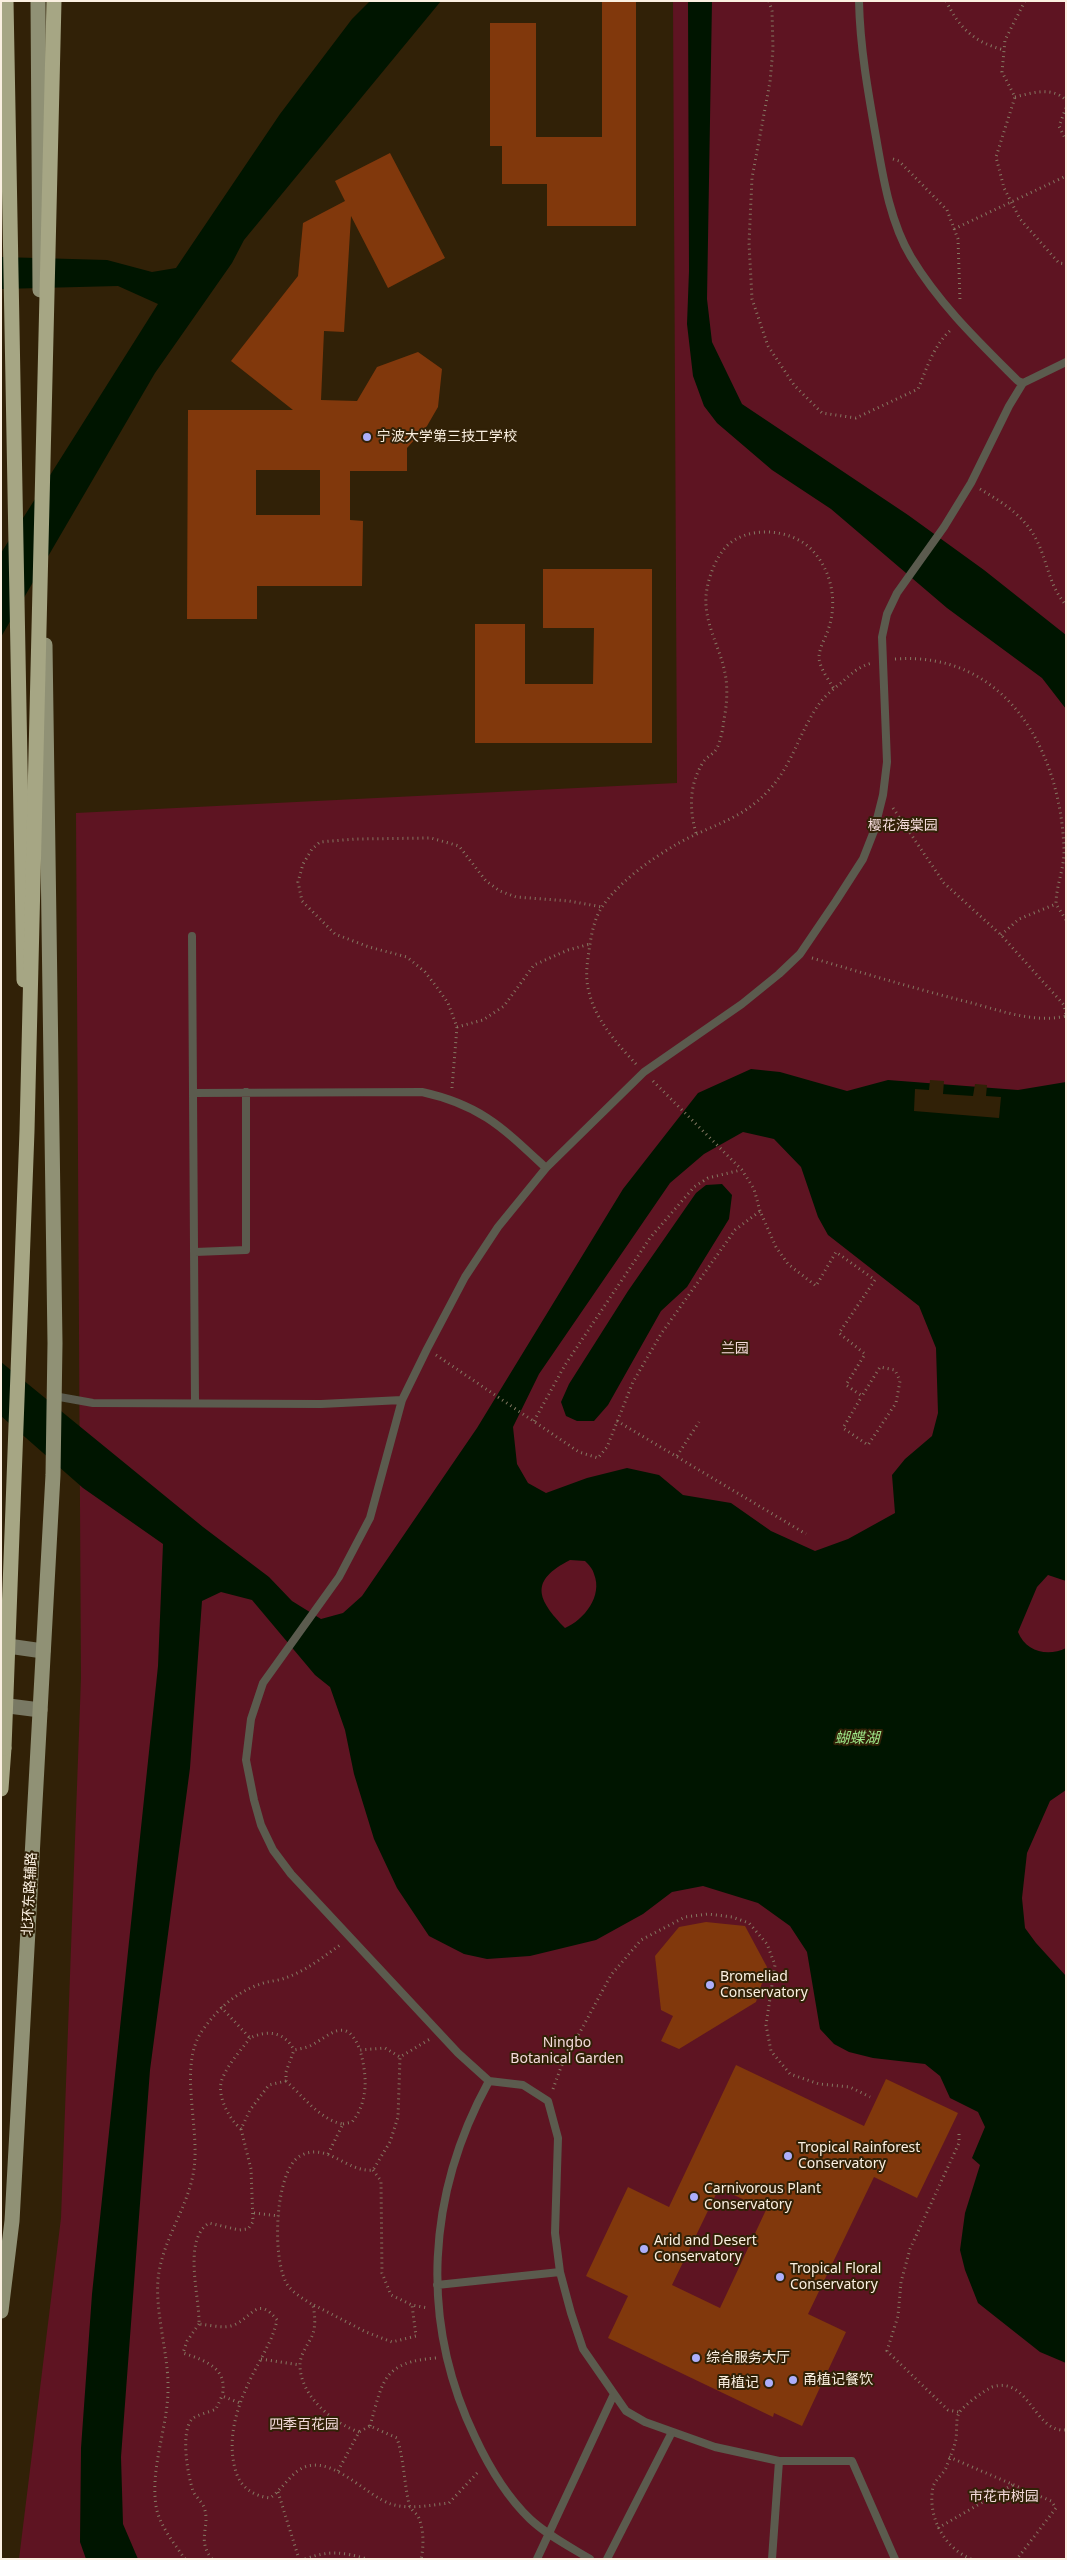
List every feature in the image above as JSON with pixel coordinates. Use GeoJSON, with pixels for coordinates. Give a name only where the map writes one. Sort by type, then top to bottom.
{"type":"FeatureCollection","features":[{"type":"Feature","properties":{"kind":"highway"},"geometry":{"type":"LineString","coordinates":[[6,1],[27,1131]]}},
{"type":"Feature","properties":{"kind":"highway"},"geometry":{"type":"LineString","coordinates":[[1,1789],[27,1131],[54,1]]}},
{"type":"Feature","properties":{"kind":"main road","name":"北环东路辅路"},"geometry":{"type":"LineString","coordinates":[[1,2311],[12,2221],[53,1475],[55,1343],[39,220],[38,1]]}},
{"type":"Feature","properties":{"kind":"street"},"geometry":{"type":"LineString","coordinates":[[1,1646],[43,1651]]}},
{"type":"Feature","properties":{"kind":"street"},"geometry":{"type":"LineString","coordinates":[[1,1704],[40,1710]]}},
{"type":"Feature","properties":{"kind":"lane"},"geometry":{"type":"LineString","coordinates":[[859,1],[867,88],[888,201],[910,255],[933,291],[960,322],[1018,381],[1024,383]]}},
{"type":"Feature","properties":{"kind":"lane"},"geometry":{"type":"LineString","coordinates":[[895,2559],[852,2461],[779,2461],[715,2447],[645,2422],[626,2411],[584,2349],[570,2313],[560,2272],[555,2234],[558,2138],[548,2101],[523,2085],[489,2081],[458,2053],[441,2032],[291,1874],[274,1850],[261,1825],[246,1760],[251,1719],[263,1683],[339,1577],[370,1518],[402,1400],[465,1277],[498,1227],[546,1168],[644,1072],[742,1004],[800,954],[863,859],[874,831],[887,762],[882,637],[887,614],[897,593],[944,527],[971,483],[1008,406],[1024,383],[1066,362]]}},
{"type":"Feature","properties":{"kind":"lane"},"geometry":{"type":"LineString","coordinates":[[192,936],[195,1402]]}},
{"type":"Feature","properties":{"kind":"lane"},"geometry":{"type":"LineString","coordinates":[[195,1252],[246,1250],[246,1092]]}},
{"type":"Feature","properties":{"kind":"lane"},"geometry":{"type":"LineString","coordinates":[[193,1093],[422,1092],[451,1098],[485,1114],[546,1168]]}},
{"type":"Feature","properties":{"kind":"lane"},"geometry":{"type":"LineString","coordinates":[[54,1396],[92,1403],[321,1404],[402,1400]]}},
{"type":"Feature","properties":{"kind":"lane"},"geometry":{"type":"LineString","coordinates":[[489,2081],[473,2110],[448,2178],[441,2215],[438,2311],[447,2357],[468,2422],[488,2464],[530,2519],[590,2559]]}},
{"type":"Feature","properties":{"kind":"lane"},"geometry":{"type":"LineString","coordinates":[[438,2285],[560,2272]]}},
{"type":"Feature","properties":{"kind":"lane"},"geometry":{"type":"LineString","coordinates":[[537,2559],[614,2394]]}},
{"type":"Feature","properties":{"kind":"lane"},"geometry":{"type":"LineString","coordinates":[[606,2559],[672,2432]]}},
{"type":"Feature","properties":{"kind":"lane"},"geometry":{"type":"LineString","coordinates":[[772,2559],[779,2461]]}},
{"type":"Feature","properties":{"kind":"path"},"geometry":{"type":"LineString","coordinates":[[769,1],[772,11],[770,82],[752,178],[749,243],[752,299],[768,346],[794,385],[822,413],[856,418],[918,389],[932,355],[944,335],[960,322],[958,239],[947,210],[928,188],[899,161],[879,154]]}},
{"type":"Feature","properties":{"kind":"path"},"geometry":{"type":"LineString","coordinates":[[946,1],[963,30],[985,45],[1004,50]]}},
{"type":"Feature","properties":{"kind":"path"},"geometry":{"type":"LineString","coordinates":[[1025,1],[1005,40],[1002,72],[1015,97],[996,157],[1004,188],[1020,219],[1041,245],[1059,263],[1066,264]]}},
{"type":"Feature","properties":{"kind":"path"},"geometry":{"type":"LineString","coordinates":[[1015,97],[1044,90],[1061,95],[1066,100]]}},
{"type":"Feature","properties":{"kind":"path"},"geometry":{"type":"LineString","coordinates":[[1066,108],[1059,126],[1066,140]]}},
{"type":"Feature","properties":{"kind":"path"},"geometry":{"type":"LineString","coordinates":[[954,229],[1066,176]]}},
{"type":"Feature","properties":{"kind":"path"},"geometry":{"type":"LineString","coordinates":[[971,483],[1013,510],[1028,527],[1038,542],[1048,576],[1066,605]]}},
{"type":"Feature","properties":{"kind":"path"},"geometry":{"type":"LineString","coordinates":[[696,833],[691,814],[695,778],[705,759],[712,755],[718,746],[726,699],[725,674],[712,636],[706,606],[706,590],[724,548],[736,539],[774,532],[798,541],[811,549],[826,574],[833,592],[832,614],[819,652],[819,661],[834,688]]}},
{"type":"Feature","properties":{"kind":"path"},"geometry":{"type":"LineString","coordinates":[[862,1396],[846,1385],[865,1354],[839,1333],[875,1280],[836,1252],[816,1286],[788,1264],[776,1248],[760,1211],[754,1189],[742,1170],[616,1043],[598,1013],[589,992],[586,968],[590,944],[602,907],[631,876],[647,863],[696,833],[728,822],[742,814],[771,788],[784,771],[820,704],[834,688],[860,666],[882,660],[912,658],[956,666],[977,676],[997,690],[1031,727],[1058,795],[1063,826],[1064,851],[1056,904],[1066,920]]}},
{"type":"Feature","properties":{"kind":"path"},"geometry":{"type":"LineString","coordinates":[[800,954],[909,987],[1025,1017],[1052,1019],[1066,1015],[1064,1005],[1001,936],[944,883],[882,795]]}},
{"type":"Feature","properties":{"kind":"path"},"geometry":{"type":"LineString","coordinates":[[451,1098],[457,1027],[448,1003],[425,972],[407,957],[369,947],[335,934],[302,902],[298,882],[303,864],[312,849],[320,842],[383,838],[443,840],[459,846],[486,881],[500,891],[516,897],[569,901],[602,907]]}},
{"type":"Feature","properties":{"kind":"path"},"geometry":{"type":"LineString","coordinates":[[1001,936],[1019,919],[1056,904]]}},
{"type":"Feature","properties":{"kind":"path"},"geometry":{"type":"LineString","coordinates":[[457,1027],[483,1020],[504,1006],[534,965],[568,950],[590,944]]}},
{"type":"Feature","properties":{"kind":"path"},"geometry":{"type":"LineString","coordinates":[[1064,1005],[1066,1000]]}},
{"type":"Feature","properties":{"kind":"path"},"geometry":{"type":"LineString","coordinates":[[534,1421],[565,1365],[650,1238],[694,1187],[708,1178],[742,1170]]}},
{"type":"Feature","properties":{"kind":"path"},"geometry":{"type":"LineString","coordinates":[[428,1349],[579,1452],[598,1458],[607,1447],[633,1382],[661,1334],[735,1230],[760,1211]]}},
{"type":"Feature","properties":{"kind":"path"},"geometry":{"type":"LineString","coordinates":[[880,1367],[895,1370],[900,1381],[896,1403],[868,1445],[843,1428],[862,1396],[880,1367]]}},
{"type":"Feature","properties":{"kind":"path"},"geometry":{"type":"LineString","coordinates":[[617,1421],[806,1534]]}},
{"type":"Feature","properties":{"kind":"path"},"geometry":{"type":"LineString","coordinates":[[677,1456],[699,1422]]}},
{"type":"Feature","properties":{"kind":"path"},"geometry":{"type":"LineString","coordinates":[[548,2101],[561,2068],[611,1976],[641,1940],[686,1917],[708,1914],[732,1917],[749,1923],[767,1944],[775,1964],[766,2025],[771,2051],[790,2074],[819,2084],[850,2087],[870,2097]]}},
{"type":"Feature","properties":{"kind":"path"},"geometry":{"type":"LineString","coordinates":[[185,2559],[164,2526],[156,2506],[156,2478],[168,2388],[158,2275],[166,2245],[183,2205],[194,2171],[196,2143],[190,2090],[192,2056],[201,2033],[221,2008],[239,1993],[285,1978],[312,1964],[351,1937]]}},
{"type":"Feature","properties":{"kind":"path"},"geometry":{"type":"LineString","coordinates":[[221,2008],[250,2038]]}},
{"type":"Feature","properties":{"kind":"path"},"geometry":{"type":"LineString","coordinates":[[336,2030],[345,2031],[352,2036],[360,2050],[366,2080],[362,2108],[352,2122],[343,2124],[335,2122],[317,2110],[286,2081],[286,2072],[294,2050],[310,2046],[336,2030]]}},
{"type":"Feature","properties":{"kind":"path"},"geometry":{"type":"LineString","coordinates":[[400,2058],[441,2032]]}},
{"type":"Feature","properties":{"kind":"path"},"geometry":{"type":"LineString","coordinates":[[212,2559],[207,2552],[203,2540],[204,2508],[194,2493],[187,2468],[186,2449],[189,2425],[193,2418],[216,2409],[224,2389],[221,2376],[214,2366],[207,2360],[183,2353],[187,2341],[198,2324],[199,2308],[194,2260],[196,2239],[201,2228],[209,2223],[239,2230],[248,2229],[253,2222],[251,2169],[241,2129],[227,2112],[221,2091],[222,2078],[250,2038],[260,2033],[283,2036],[294,2050]]}},
{"type":"Feature","properties":{"kind":"path"},"geometry":{"type":"LineString","coordinates":[[360,2050],[385,2048],[400,2058]]}},
{"type":"Feature","properties":{"kind":"path"},"geometry":{"type":"LineString","coordinates":[[373,2170],[390,2142],[398,2117],[400,2058]]}},
{"type":"Feature","properties":{"kind":"path"},"geometry":{"type":"LineString","coordinates":[[241,2129],[250,2110],[269,2086],[286,2081]]}},
{"type":"Feature","properties":{"kind":"path"},"geometry":{"type":"LineString","coordinates":[[328,2154],[343,2124]]}},
{"type":"Feature","properties":{"kind":"path"},"geometry":{"type":"LineString","coordinates":[[959,2134],[958,2143],[910,2250],[901,2282],[898,2316],[887,2351],[948,2410],[960,2412]]}},
{"type":"Feature","properties":{"kind":"path"},"geometry":{"type":"LineString","coordinates":[[373,2170],[357,2169],[328,2154],[313,2152],[299,2156],[288,2172],[282,2188],[279,2216],[280,2268],[288,2286],[313,2305],[366,2332],[392,2342],[416,2336],[412,2305]]}},
{"type":"Feature","properties":{"kind":"path"},"geometry":{"type":"LineString","coordinates":[[373,2170],[381,2181],[382,2273],[391,2295],[412,2305],[438,2311]]}},
{"type":"Feature","properties":{"kind":"path"},"geometry":{"type":"LineString","coordinates":[[254,2213],[279,2216]]}},
{"type":"Feature","properties":{"kind":"path"},"geometry":{"type":"LineString","coordinates":[[313,2305],[315,2316],[312,2335],[304,2350],[300,2365],[306,2385],[328,2417],[343,2426],[359,2432]]}},
{"type":"Feature","properties":{"kind":"path"},"geometry":{"type":"LineString","coordinates":[[198,2324],[224,2327],[236,2325],[254,2310],[262,2308],[268,2310],[276,2320],[272,2340],[261,2358],[240,2404],[231,2443],[240,2482],[251,2492],[270,2498],[296,2473],[310,2465],[338,2471],[391,2504],[409,2506],[449,2503],[471,2477],[488,2464]]}},
{"type":"Feature","properties":{"kind":"path"},"geometry":{"type":"LineString","coordinates":[[338,2471],[359,2432],[370,2426],[381,2387],[392,2370],[406,2362],[447,2357]]}},
{"type":"Feature","properties":{"kind":"path"},"geometry":{"type":"LineString","coordinates":[[261,2358],[300,2365]]}},
{"type":"Feature","properties":{"kind":"path"},"geometry":{"type":"LineString","coordinates":[[971,2559],[959,2554],[938,2528],[933,2507],[933,2485],[946,2468],[948,2457],[955,2444],[960,2412],[976,2396],[992,2387],[1004,2385],[1023,2395],[1049,2426],[1058,2431],[1066,2430]]}},
{"type":"Feature","properties":{"kind":"path"},"geometry":{"type":"LineString","coordinates":[[222,2396],[240,2404]]}},
{"type":"Feature","properties":{"kind":"path"},"geometry":{"type":"LineString","coordinates":[[370,2426],[397,2438],[405,2471],[409,2506],[418,2516],[422,2532],[424,2548],[421,2559]]}},
{"type":"Feature","properties":{"kind":"path"},"geometry":{"type":"LineString","coordinates":[[948,2457],[1051,2501],[1056,2508],[1017,2559]]}},
{"type":"Feature","properties":{"kind":"path"},"geometry":{"type":"LineString","coordinates":[[938,2528],[1014,2484]]}},
{"type":"Feature","properties":{"kind":"path"},"geometry":{"type":"LineString","coordinates":[[278,2492],[299,2559]]}},
{"type":"Feature","properties":{"kind":"path"},"geometry":{"type":"LineString","coordinates":[[305,2559],[335,2552],[367,2559]]}},
{"type":"Feature","properties":{"kind":"green space","name":"Ningbo Botanical Garden"},"geometry":{"type":"Polygon","coordinates":[[[673,1],[1066,1],[1066,2559],[19,2559],[61,2218],[81,1678],[76,813],[677,783],[673,1]]]}},
{"type":"Feature","properties":{"kind":"water"},"geometry":{"type":"Polygon","coordinates":[[[370,1],[441,1],[244,240],[232,263],[155,373],[1,637],[1,553],[158,304],[118,286],[1,289],[1,257],[107,260],[152,272],[176,268],[280,114],[352,19],[370,1]]]}},
{"type":"Feature","properties":{"kind":"water"},"geometry":{"type":"Polygon","coordinates":[[[688,1],[712,1],[707,299],[712,342],[742,404],[908,515],[984,570],[1066,635],[1066,709],[1042,678],[947,608],[831,509],[772,470],[717,423],[704,406],[693,376],[687,324],[689,271],[688,1]]]}},
{"type":"Feature","properties":{"kind":"water","name":"蝴蝶湖"},"geometry":{"type":"Polygon","coordinates":[[[751,1069],[780,1072],[847,1091],[888,1080],[1018,1090],[1066,1082],[1066,1581],[1048,1575],[1037,1587],[1018,1632],[1026,1644],[1038,1651],[1052,1652],[1066,1648],[1066,1790],[1050,1801],[1027,1853],[1022,1898],[1025,1928],[1066,1976],[1066,2363],[1040,2352],[978,2303],[965,2270],[960,2250],[965,2213],[980,2165],[972,2158],[985,2127],[978,2112],[950,2098],[940,2076],[925,2064],[873,2058],[849,2052],[834,2044],[820,2029],[807,1952],[790,1926],[758,1903],[703,1886],[672,1892],[643,1914],[596,1940],[530,1956],[487,1959],[464,1954],[429,1936],[397,1888],[374,1839],[354,1774],[345,1730],[330,1687],[315,1675],[252,1600],[221,1592],[202,1601],[190,1768],[150,2070],[121,2457],[123,2524],[138,2559],[86,2559],[80,2542],[81,2448],[92,2294],[158,1666],[163,1544],[83,1488],[1,1416],[1,1362],[203,1527],[269,1577],[292,1601],[321,1619],[343,1613],[362,1596],[477,1428],[623,1189],[698,1093],[751,1069]],[[743,1132],[704,1154],[670,1183],[539,1374],[513,1427],[517,1464],[528,1483],[546,1493],[587,1478],[627,1468],[659,1475],[683,1495],[731,1503],[771,1531],[815,1551],[848,1539],[895,1513],[892,1475],[905,1459],[932,1436],[938,1413],[936,1348],[919,1306],[828,1235],[818,1217],[801,1167],[774,1139],[743,1132]],[[570,1560],[548,1575],[543,1583],[542,1591],[543,1599],[548,1608],[565,1628],[585,1613],[594,1599],[596,1591],[593,1570],[589,1565],[585,1561],[570,1560]]]}},
{"type":"Feature","properties":{"kind":"water"},"geometry":{"type":"Polygon","coordinates":[[[722,1184],[732,1195],[729,1219],[687,1287],[661,1311],[608,1405],[594,1421],[577,1421],[566,1416],[561,1402],[569,1384],[628,1291],[696,1193],[706,1185],[722,1184]]]}},
{"type":"Feature","properties":{"kind":"pier"},"geometry":{"type":"Polygon","coordinates":[[[930,1080],[944,1081],[943,1094],[973,1096],[975,1084],[987,1085],[986,1096],[1001,1097],[999,1118],[914,1111],[915,1089],[929,1090],[930,1080]]]}},
{"type":"Feature","properties":{"kind":"building"},"geometry":{"type":"Polygon","coordinates":[[[602,1],[636,1],[636,226],[547,226],[547,184],[502,184],[502,146],[490,146],[490,23],[536,23],[536,137],[602,137],[602,1]]]}},
{"type":"Feature","properties":{"kind":"building"},"geometry":{"type":"Polygon","coordinates":[[[390,153],[445,258],[388,288],[351,216],[344,332],[324,331],[321,400],[357,401],[377,367],[418,352],[442,369],[438,407],[427,426],[407,448],[407,471],[350,471],[350,520],[363,521],[362,586],[257,586],[257,619],[187,619],[188,410],[293,410],[231,361],[298,276],[303,223],[345,201],[335,181],[390,153]],[[256,470],[256,515],[320,515],[320,470],[256,470]]]}},
{"type":"Feature","properties":{"kind":"building"},"geometry":{"type":"Polygon","coordinates":[[[543,569],[652,569],[652,743],[475,743],[475,624],[525,624],[525,684],[593,684],[594,628],[543,628],[543,569]]]}},
{"type":"Feature","properties":{"kind":"building","name":"Bromeliad Conservatory"},"geometry":{"type":"Polygon","coordinates":[[[706,1922],[745,1926],[767,1967],[756,2002],[679,2049],[661,2041],[673,2016],[661,2010],[655,1956],[679,1927],[706,1922]]]}},
{"type":"Feature","properties":{"kind":"building"},"geometry":{"type":"Polygon","coordinates":[[[736,2065],[864,2126],[886,2079],[958,2113],[917,2198],[874,2177],[808,2314],[846,2332],[802,2426],[774,2413],[773,2417],[608,2338],[628,2296],[586,2276],[628,2187],[669,2207],[736,2065]],[[719,2188],[672,2285],[720,2308],[766,2210],[719,2188]]]}},
{"type":"Feature","properties":{"kind":"place","name":"宁波大学第三技工学校"},"geometry":{"type":"Point","coordinates":[367,437]}},
{"type":"Feature","properties":{"kind":"place","name":"Bromeliad Conservatory"},"geometry":{"type":"Point","coordinates":[710,1985]}},
{"type":"Feature","properties":{"kind":"place","name":"Tropical Rainforest Conservatory"},"geometry":{"type":"Point","coordinates":[788,2156]}},
{"type":"Feature","properties":{"kind":"place","name":"Carnivorous Plant Conservatory"},"geometry":{"type":"Point","coordinates":[694,2197]}},
{"type":"Feature","properties":{"kind":"place","name":"Arid and Desert Conservatory"},"geometry":{"type":"Point","coordinates":[644,2249]}},
{"type":"Feature","properties":{"kind":"place","name":"Tropical Floral Conservatory"},"geometry":{"type":"Point","coordinates":[780,2277]}},
{"type":"Feature","properties":{"kind":"place","name":"综合服务大厅"},"geometry":{"type":"Point","coordinates":[696,2358]}},
{"type":"Feature","properties":{"kind":"place","name":"甬植记餐饮"},"geometry":{"type":"Point","coordinates":[793,2380]}},
{"type":"Feature","properties":{"kind":"place","name":"甬植记"},"geometry":{"type":"Point","coordinates":[769,2383]}},
{"type":"Feature","properties":{"kind":"park label","name":"樱花海棠园"},"geometry":{"type":"Point","coordinates":[903,826]}},
{"type":"Feature","properties":{"kind":"park label","name":"兰园"},"geometry":{"type":"Point","coordinates":[735,1349]}},
{"type":"Feature","properties":{"kind":"park label","name":"四季百花园"},"geometry":{"type":"Point","coordinates":[304,2425]}},
{"type":"Feature","properties":{"kind":"park label","name":"市花市树园"},"geometry":{"type":"Point","coordinates":[1004,2497]}}]}
